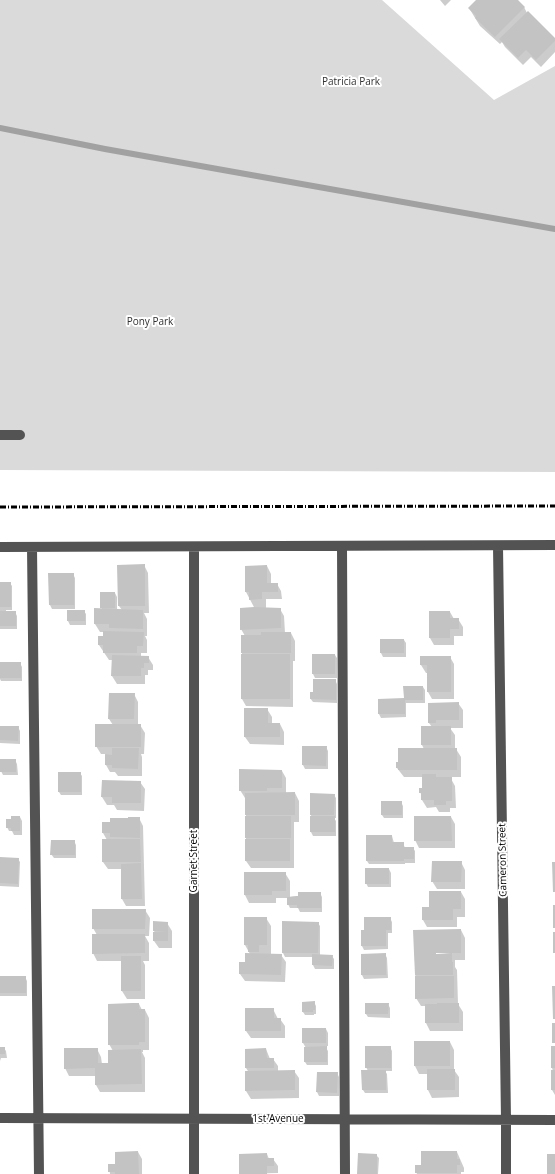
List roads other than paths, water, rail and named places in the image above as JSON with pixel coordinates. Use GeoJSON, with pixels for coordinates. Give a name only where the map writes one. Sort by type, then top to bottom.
{"type":"FeatureCollection","features":[{"type":"Feature","properties":{"kind":"street"},"geometry":{"type":"LineString","coordinates":[[0,435],[20,435]]}},
{"type":"Feature","properties":{"kind":"street"},"geometry":{"type":"LineString","coordinates":[[0,547],[555,545]]}},
{"type":"Feature","properties":{"kind":"street"},"geometry":{"type":"LineString","coordinates":[[342,546],[345,1174]]}},
{"type":"Feature","properties":{"kind":"street","name":"Cameron Street"},"geometry":{"type":"LineString","coordinates":[[498,546],[506,1174]]}},
{"type":"Feature","properties":{"kind":"street"},"geometry":{"type":"LineString","coordinates":[[32,547],[39,1174]]}},
{"type":"Feature","properties":{"kind":"street","name":"Garnet Street"},"geometry":{"type":"LineString","coordinates":[[194,547],[194,1174]]}},
{"type":"Feature","properties":{"kind":"street","name":"1st Avenue"},"geometry":{"type":"LineString","coordinates":[[0,1118],[555,1120]]}},
{"type":"Feature","properties":{"kind":"waterway"},"geometry":{"type":"LineString","coordinates":[[0,128],[105,149],[555,229]]}},
{"type":"Feature","properties":{"kind":"railway"},"geometry":{"type":"LineString","coordinates":[[0,507],[555,506]]}},
{"type":"Feature","properties":{"kind":"park label","name":"Patricia Park"},"geometry":{"type":"Point","coordinates":[351,82]}},
{"type":"Feature","properties":{"kind":"park label","name":"Pony Park"},"geometry":{"type":"Point","coordinates":[150,322]}}]}
